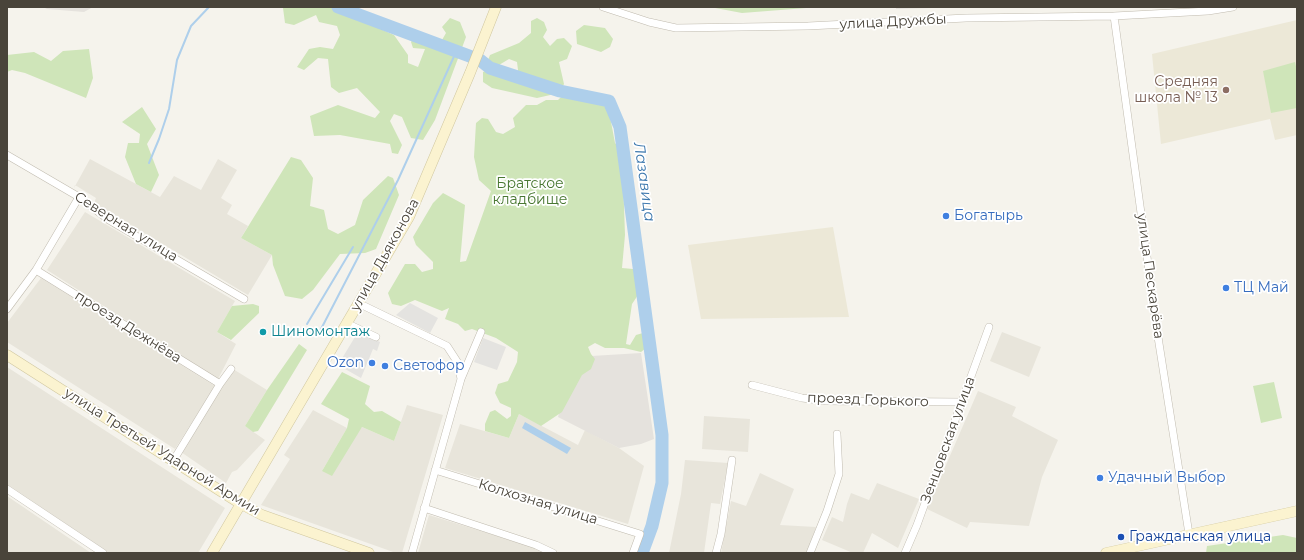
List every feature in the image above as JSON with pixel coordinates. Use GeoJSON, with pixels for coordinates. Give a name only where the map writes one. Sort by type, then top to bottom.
{"type":"FeatureCollection","features":[{"type":"Feature","properties":{"kind":"main road","name":"улица Дьяконова"},"geometry":{"type":"LineString","coordinates":[[212,553],[409,217],[474,64],[496,7]]}},
{"type":"Feature","properties":{"kind":"main road","name":"улица Третьей Ударной Армии"},"geometry":{"type":"LineString","coordinates":[[7,355],[241,504],[262,515],[369,553]]}},
{"type":"Feature","properties":{"kind":"main road"},"geometry":{"type":"LineString","coordinates":[[1106,553],[1127,551],[1189,534],[1297,511]]}},
{"type":"Feature","properties":{"kind":"street","name":"улица Дружбы"},"geometry":{"type":"LineString","coordinates":[[604,7],[649,22],[676,28],[808,26],[966,18],[1114,16],[1208,11],[1233,7]]}},
{"type":"Feature","properties":{"kind":"street","name":"улица Пескарёва"},"geometry":{"type":"LineString","coordinates":[[1114,16],[1156,323],[1189,534]]}},
{"type":"Feature","properties":{"kind":"street","name":"Северная улица"},"geometry":{"type":"LineString","coordinates":[[7,155],[79,197],[109,220],[244,300]]}},
{"type":"Feature","properties":{"kind":"street"},"geometry":{"type":"LineString","coordinates":[[7,310],[36,270],[79,197]]}},
{"type":"Feature","properties":{"kind":"street","name":"проезд Дежнёва"},"geometry":{"type":"LineString","coordinates":[[36,270],[220,384]]}},
{"type":"Feature","properties":{"kind":"street"},"geometry":{"type":"LineString","coordinates":[[358,303],[447,346],[458,363],[461,379]]}},
{"type":"Feature","properties":{"kind":"street"},"geometry":{"type":"LineString","coordinates":[[346,323],[376,337]]}},
{"type":"Feature","properties":{"kind":"street","name":"Зенцовская улица"},"geometry":{"type":"LineString","coordinates":[[905,553],[917,525],[989,327]]}},
{"type":"Feature","properties":{"kind":"street"},"geometry":{"type":"LineString","coordinates":[[412,553],[461,379],[481,332]]}},
{"type":"Feature","properties":{"kind":"street"},"geometry":{"type":"LineString","coordinates":[[173,461],[220,384],[231,369]]}},
{"type":"Feature","properties":{"kind":"street","name":"проезд Горького"},"geometry":{"type":"LineString","coordinates":[[752,385],[802,398],[826,401],[962,402]]}},
{"type":"Feature","properties":{"kind":"street"},"geometry":{"type":"LineString","coordinates":[[810,553],[827,511],[839,474],[837,434]]}},
{"type":"Feature","properties":{"kind":"street"},"geometry":{"type":"LineString","coordinates":[[716,553],[721,534],[732,460]]}},
{"type":"Feature","properties":{"kind":"street","name":"Колхозная улица"},"geometry":{"type":"LineString","coordinates":[[435,470],[640,534],[633,553]]}},
{"type":"Feature","properties":{"kind":"street"},"geometry":{"type":"LineString","coordinates":[[7,489],[103,553]]}},
{"type":"Feature","properties":{"kind":"street"},"geometry":{"type":"LineString","coordinates":[[424,508],[536,545],[553,553]]}},
{"type":"Feature","properties":{"kind":"shaded area"},"geometry":{"type":"Polygon","coordinates":[[[43,7],[93,7],[84,12],[47,9],[43,7]]]}},
{"type":"Feature","properties":{"kind":"shaded area"},"geometry":{"type":"Polygon","coordinates":[[[896,7],[968,7],[896,9],[896,7]]]}},
{"type":"Feature","properties":{"kind":"shaded area","name":"Средняя школа № 13"},"geometry":{"type":"Polygon","coordinates":[[[1297,20],[1297,135],[1275,140],[1270,119],[1161,144],[1152,54],[1297,20]]]}},
{"type":"Feature","properties":{"kind":"shaded area"},"geometry":{"type":"Polygon","coordinates":[[[90,159],[160,197],[174,176],[201,190],[218,159],[237,170],[221,198],[232,205],[227,214],[248,226],[241,238],[272,255],[248,295],[94,203],[96,198],[75,185],[90,159]]]}},
{"type":"Feature","properties":{"kind":"shaded area"},"geometry":{"type":"Polygon","coordinates":[[[85,212],[235,301],[217,332],[236,344],[218,379],[47,270],[85,212]]]}},
{"type":"Feature","properties":{"kind":"shaded area"},"geometry":{"type":"Polygon","coordinates":[[[833,227],[849,317],[701,319],[688,245],[833,227]]]}},
{"type":"Feature","properties":{"kind":"shaded area"},"geometry":{"type":"Polygon","coordinates":[[[41,278],[215,386],[175,449],[7,342],[7,323],[41,278]]]}},
{"type":"Feature","properties":{"kind":"shaded area"},"geometry":{"type":"Polygon","coordinates":[[[410,303],[438,318],[430,333],[396,315],[410,303]]]}},
{"type":"Feature","properties":{"kind":"shaded area"},"geometry":{"type":"Polygon","coordinates":[[[358,332],[380,342],[377,351],[373,349],[361,378],[338,365],[358,332]]]}},
{"type":"Feature","properties":{"kind":"shaded area"},"geometry":{"type":"Polygon","coordinates":[[[1002,332],[1041,347],[1029,377],[990,361],[1002,332]]]}},
{"type":"Feature","properties":{"kind":"shaded area"},"geometry":{"type":"Polygon","coordinates":[[[483,338],[506,347],[497,370],[474,362],[483,338]]]}},
{"type":"Feature","properties":{"kind":"shaded area"},"geometry":{"type":"Polygon","coordinates":[[[641,353],[654,439],[641,444],[619,448],[558,417],[575,357],[641,353]]]}},
{"type":"Feature","properties":{"kind":"shaded area"},"geometry":{"type":"Polygon","coordinates":[[[7,367],[225,508],[198,553],[109,553],[7,484],[7,367]]]}},
{"type":"Feature","properties":{"kind":"shaded area"},"geometry":{"type":"Polygon","coordinates":[[[233,369],[267,390],[245,426],[265,440],[237,470],[232,472],[226,483],[181,452],[233,369]]]}},
{"type":"Feature","properties":{"kind":"shaded area"},"geometry":{"type":"Polygon","coordinates":[[[978,391],[1016,407],[1012,416],[1058,440],[1042,477],[1029,526],[970,522],[967,528],[927,509],[978,391]]]}},
{"type":"Feature","properties":{"kind":"shaded area"},"geometry":{"type":"Polygon","coordinates":[[[407,405],[443,415],[402,553],[396,553],[261,505],[290,459],[284,455],[313,410],[347,428],[322,471],[362,427],[394,441],[407,405]]]}},
{"type":"Feature","properties":{"kind":"shaded area"},"geometry":{"type":"Polygon","coordinates":[[[519,414],[578,445],[585,430],[619,448],[644,466],[628,524],[445,468],[460,424],[509,438],[519,414]]]}},
{"type":"Feature","properties":{"kind":"shaded area"},"geometry":{"type":"Polygon","coordinates":[[[704,416],[750,419],[748,452],[702,449],[704,416]]]}},
{"type":"Feature","properties":{"kind":"shaded area"},"geometry":{"type":"Polygon","coordinates":[[[685,460],[728,463],[720,504],[711,503],[704,553],[669,553],[681,494],[685,460]]]}},
{"type":"Feature","properties":{"kind":"shaded area"},"geometry":{"type":"Polygon","coordinates":[[[760,473],[794,489],[780,525],[816,527],[807,553],[721,553],[731,501],[746,506],[760,473]]]}},
{"type":"Feature","properties":{"kind":"shaded area"},"geometry":{"type":"Polygon","coordinates":[[[877,483],[919,499],[898,548],[872,533],[863,553],[853,553],[822,540],[832,517],[843,522],[851,493],[869,500],[877,483]]]}},
{"type":"Feature","properties":{"kind":"shaded area"},"geometry":{"type":"Polygon","coordinates":[[[7,496],[91,553],[7,553],[7,496]]]}},
{"type":"Feature","properties":{"kind":"shaded area"},"geometry":{"type":"Polygon","coordinates":[[[429,515],[533,547],[546,553],[418,553],[429,515]]]}},
{"type":"Feature","properties":{"kind":"green space"},"geometry":{"type":"Polygon","coordinates":[[[284,7],[346,7],[351,16],[394,35],[408,55],[408,63],[418,67],[425,49],[413,48],[411,42],[415,35],[442,40],[446,33],[442,27],[450,18],[460,22],[466,37],[435,120],[423,140],[411,138],[402,117],[394,114],[390,121],[402,145],[398,154],[392,153],[390,144],[340,135],[314,136],[310,116],[338,105],[375,118],[380,112],[357,88],[339,93],[331,87],[328,59],[318,58],[304,70],[297,67],[309,49],[320,47],[333,49],[340,35],[337,26],[319,22],[316,15],[294,25],[285,23],[284,7]]]}},
{"type":"Feature","properties":{"kind":"green space"},"geometry":{"type":"Polygon","coordinates":[[[710,7],[819,7],[742,13],[710,7]]]}},
{"type":"Feature","properties":{"kind":"green space"},"geometry":{"type":"Polygon","coordinates":[[[537,18],[544,22],[547,30],[543,37],[550,46],[557,39],[564,38],[572,46],[567,59],[559,62],[564,84],[559,93],[537,98],[492,88],[483,82],[483,72],[488,70],[513,78],[518,70],[517,62],[509,59],[499,65],[492,66],[488,60],[490,55],[519,43],[531,33],[531,21],[537,18]]]}},
{"type":"Feature","properties":{"kind":"green space"},"geometry":{"type":"Polygon","coordinates":[[[584,25],[605,28],[613,39],[610,47],[601,52],[577,44],[576,31],[584,25]]]}},
{"type":"Feature","properties":{"kind":"green space"},"geometry":{"type":"Polygon","coordinates":[[[89,49],[93,78],[86,98],[25,73],[12,70],[7,72],[7,55],[34,52],[51,61],[63,51],[89,49]]]}},
{"type":"Feature","properties":{"kind":"green space"},"geometry":{"type":"Polygon","coordinates":[[[1295,62],[1297,71],[1297,108],[1271,113],[1263,71],[1295,62]]]}},
{"type":"Feature","properties":{"kind":"green space","name":"Братское кладбище"},"geometry":{"type":"Polygon","coordinates":[[[564,94],[572,98],[584,99],[608,106],[615,143],[622,150],[625,235],[622,268],[633,269],[638,273],[638,295],[632,304],[626,344],[630,345],[636,335],[643,333],[647,340],[646,348],[641,352],[624,348],[605,348],[595,343],[588,347],[595,359],[591,369],[582,375],[562,412],[541,426],[519,414],[509,438],[485,431],[485,424],[490,412],[495,410],[507,419],[511,416],[511,408],[500,403],[495,393],[498,384],[508,381],[517,362],[518,352],[496,338],[472,329],[465,331],[458,324],[445,319],[449,308],[442,311],[415,300],[401,306],[392,304],[388,293],[405,264],[415,264],[422,272],[433,269],[433,262],[416,245],[413,237],[433,203],[443,193],[465,205],[460,262],[466,261],[491,191],[479,180],[474,157],[476,123],[482,118],[488,119],[496,132],[503,134],[515,127],[513,118],[526,105],[537,105],[546,100],[558,100],[564,94]]]}},
{"type":"Feature","properties":{"kind":"green space"},"geometry":{"type":"Polygon","coordinates":[[[142,107],[156,129],[147,144],[159,175],[151,192],[136,184],[125,157],[128,143],[139,143],[140,134],[122,122],[142,107]]]}},
{"type":"Feature","properties":{"kind":"green space"},"geometry":{"type":"Polygon","coordinates":[[[291,157],[301,160],[313,178],[310,206],[324,210],[328,229],[338,234],[355,225],[363,200],[388,176],[393,178],[399,195],[376,249],[365,253],[340,254],[313,290],[302,299],[285,296],[273,265],[272,255],[241,238],[291,157]]]}},
{"type":"Feature","properties":{"kind":"green space"},"geometry":{"type":"Polygon","coordinates":[[[253,304],[259,306],[259,313],[231,340],[217,332],[232,306],[253,304]]]}},
{"type":"Feature","properties":{"kind":"green space"},"geometry":{"type":"Polygon","coordinates":[[[299,344],[307,350],[258,431],[253,432],[245,426],[267,390],[299,344]]]}},
{"type":"Feature","properties":{"kind":"green space"},"geometry":{"type":"Polygon","coordinates":[[[342,372],[370,386],[365,404],[374,412],[382,411],[401,422],[394,441],[362,427],[332,476],[322,471],[347,428],[349,419],[321,404],[342,372]]]}},
{"type":"Feature","properties":{"kind":"green space"},"geometry":{"type":"Polygon","coordinates":[[[1274,382],[1282,418],[1261,423],[1253,386],[1274,382]]]}},
{"type":"Feature","properties":{"kind":"green space"},"geometry":{"type":"Polygon","coordinates":[[[1283,535],[1297,538],[1297,553],[1206,553],[1207,546],[1283,535]]]}},
{"type":"Feature","properties":{"kind":"water"},"geometry":{"type":"Polygon","coordinates":[[[525,422],[571,448],[567,454],[522,428],[525,422]]]}},
{"type":"Feature","properties":{"kind":"waterway"},"geometry":{"type":"LineString","coordinates":[[149,163],[169,109],[177,60],[191,26],[209,7]]}},
{"type":"Feature","properties":{"kind":"waterway","name":"Лазавица"},"geometry":{"type":"LineString","coordinates":[[338,7],[480,60],[490,68],[560,91],[609,101],[620,127],[662,435],[662,483],[652,526],[642,553]]}},
{"type":"Feature","properties":{"kind":"waterway"},"geometry":{"type":"LineString","coordinates":[[320,331],[398,180],[456,52]]}},
{"type":"Feature","properties":{"kind":"waterway"},"geometry":{"type":"LineString","coordinates":[[307,324],[353,247]]}},
{"type":"Feature","properties":{"kind":"place","name":"Средняя школа № 13"},"geometry":{"type":"Point","coordinates":[1226,90]}},
{"type":"Feature","properties":{"kind":"place","name":"Богатырь"},"geometry":{"type":"Point","coordinates":[946,216]}},
{"type":"Feature","properties":{"kind":"place","name":"ТЦ Май"},"geometry":{"type":"Point","coordinates":[1226,288]}},
{"type":"Feature","properties":{"kind":"place","name":"Шиномонтаж"},"geometry":{"type":"Point","coordinates":[263,332]}},
{"type":"Feature","properties":{"kind":"place","name":"Ozon"},"geometry":{"type":"Point","coordinates":[372,363]}},
{"type":"Feature","properties":{"kind":"place","name":"Светофор"},"geometry":{"type":"Point","coordinates":[385,366]}},
{"type":"Feature","properties":{"kind":"place","name":"Удачный Выбор"},"geometry":{"type":"Point","coordinates":[1100,478]}},
{"type":"Feature","properties":{"kind":"place","name":"Гражданская улица"},"geometry":{"type":"Point","coordinates":[1121,537]}}]}
